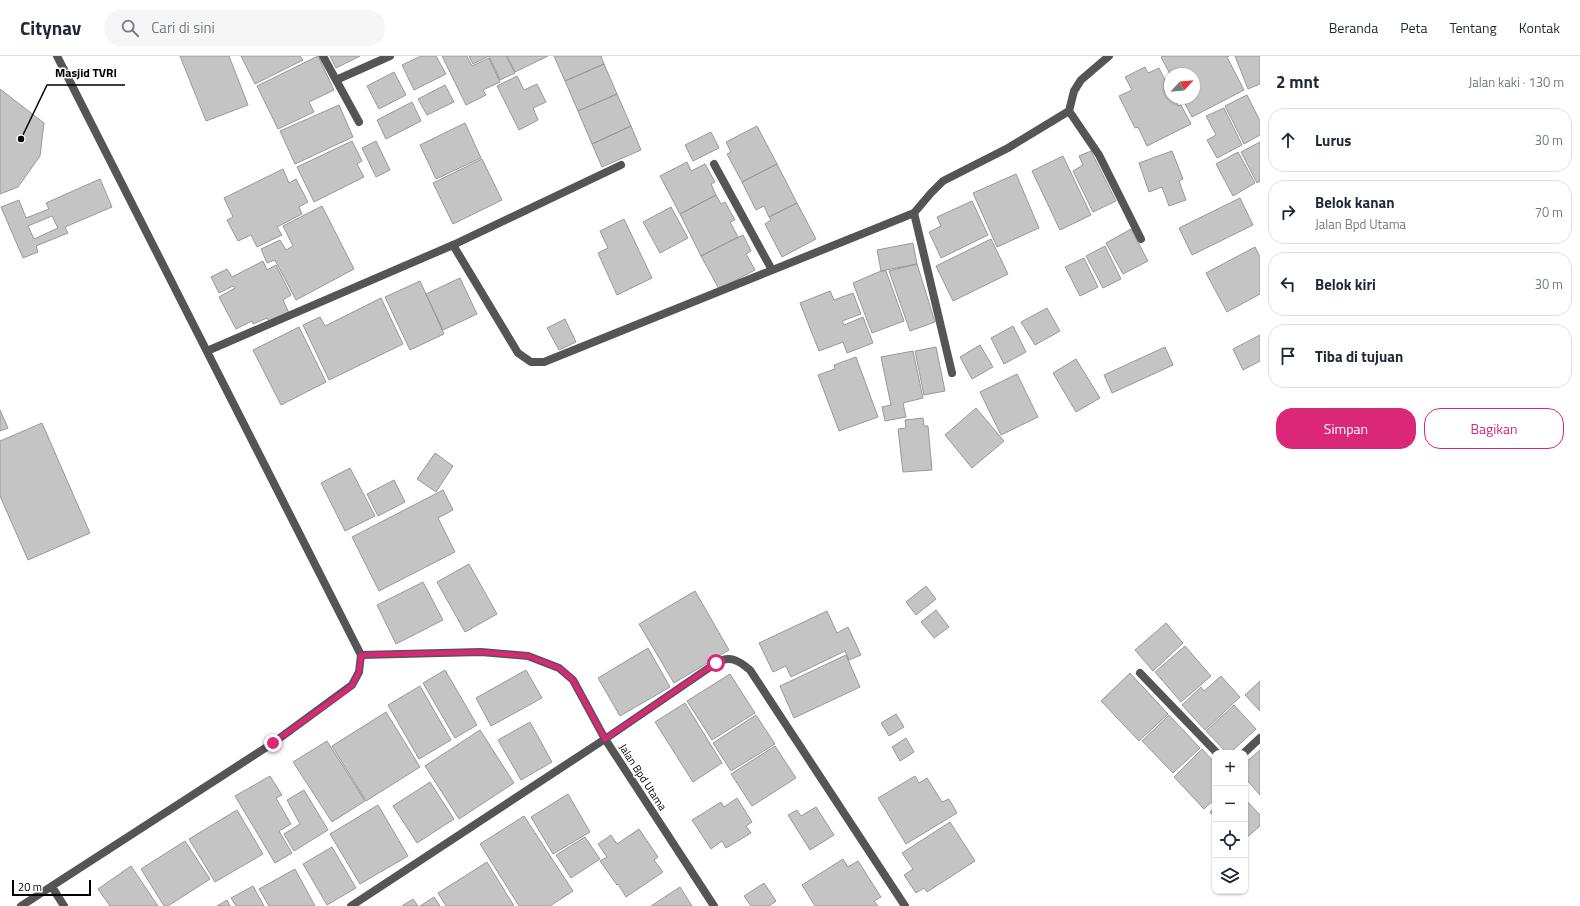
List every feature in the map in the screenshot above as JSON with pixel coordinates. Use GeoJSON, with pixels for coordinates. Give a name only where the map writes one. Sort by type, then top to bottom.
{"type":"FeatureCollection","features":[{"type":"Feature","properties":{"kind":"street"},"geometry":{"type":"LineString","coordinates":[[21,906],[273,743],[352,686],[359,672],[361,655],[57,56]]}},
{"type":"Feature","properties":{"kind":"street"},"geometry":{"type":"LineString","coordinates":[[323,56],[359,122]]}},
{"type":"Feature","properties":{"kind":"street"},"geometry":{"type":"LineString","coordinates":[[336,80],[390,56]]}},
{"type":"Feature","properties":{"kind":"street"},"geometry":{"type":"LineString","coordinates":[[453,245],[518,353],[524,358],[537,362],[544,362],[702,297],[914,213],[943,181],[1008,148],[1069,111],[1074,91],[1081,80],[1109,56]]}},
{"type":"Feature","properties":{"kind":"street"},"geometry":{"type":"LineString","coordinates":[[1069,111],[1099,155],[1141,239]]}},
{"type":"Feature","properties":{"kind":"street"},"geometry":{"type":"LineString","coordinates":[[714,164],[772,270]]}},
{"type":"Feature","properties":{"kind":"street"},"geometry":{"type":"LineString","coordinates":[[207,351],[453,245],[621,165]]}},
{"type":"Feature","properties":{"kind":"street"},"geometry":{"type":"LineString","coordinates":[[914,213],[952,373]]}},
{"type":"Feature","properties":{"kind":"street","name":"Jalan Bpd Utama"},"geometry":{"type":"LineString","coordinates":[[361,655],[481,652],[528,656],[559,668],[573,680],[605,739],[714,906]]}},
{"type":"Feature","properties":{"kind":"street"},"geometry":{"type":"LineString","coordinates":[[351,906],[605,739],[716,663],[731,658],[740,662],[750,670],[905,906]]}},
{"type":"Feature","properties":{"kind":"street"},"geometry":{"type":"LineString","coordinates":[[1140,673],[1214,750]]}},
{"type":"Feature","properties":{"kind":"street"},"geometry":{"type":"LineString","coordinates":[[1247,750],[1260,738]]}},
{"type":"Feature","properties":{"kind":"street"},"geometry":{"type":"LineString","coordinates":[[52,887],[64,906]]}},
{"type":"Feature","properties":{"kind":"building"},"geometry":{"type":"Polygon","coordinates":[[[180,56],[229,56],[248,105],[206,121],[180,56]]]}},
{"type":"Feature","properties":{"kind":"building"},"geometry":{"type":"Polygon","coordinates":[[[241,56],[300,56],[303,60],[255,84],[241,56]]]}},
{"type":"Feature","properties":{"kind":"building"},"geometry":{"type":"Polygon","coordinates":[[[318,56],[334,90],[309,102],[314,112],[278,129],[257,86],[318,56]]]}},
{"type":"Feature","properties":{"kind":"building"},"geometry":{"type":"Polygon","coordinates":[[[330,56],[360,56],[336,68],[330,56]]]}},
{"type":"Feature","properties":{"kind":"building"},"geometry":{"type":"Polygon","coordinates":[[[421,56],[436,56],[446,74],[414,90],[402,65],[421,56]]]}},
{"type":"Feature","properties":{"kind":"building"},"geometry":{"type":"Polygon","coordinates":[[[442,56],[467,56],[472,66],[489,58],[500,82],[483,90],[486,95],[466,105],[442,56]]]}},
{"type":"Feature","properties":{"kind":"building"},"geometry":{"type":"Polygon","coordinates":[[[469,56],[489,56],[473,64],[469,56]]]}},
{"type":"Feature","properties":{"kind":"building"},"geometry":{"type":"Polygon","coordinates":[[[489,56],[506,56],[515,73],[500,80],[489,56]]]}},
{"type":"Feature","properties":{"kind":"building"},"geometry":{"type":"Polygon","coordinates":[[[507,56],[548,56],[515,72],[507,56]]]}},
{"type":"Feature","properties":{"kind":"building"},"geometry":{"type":"Polygon","coordinates":[[[554,56],[601,56],[604,64],[565,81],[554,56]]]}},
{"type":"Feature","properties":{"kind":"building"},"geometry":{"type":"Polygon","coordinates":[[[1229,56],[1227,57],[1244,90],[1192,117],[1185,104],[1200,104],[1200,68],[1167,68],[1161,57],[1229,56]]]}},
{"type":"Feature","properties":{"kind":"building"},"geometry":{"type":"Polygon","coordinates":[[[1235,56],[1260,56],[1260,84],[1248,89],[1235,56]]]}},
{"type":"Feature","properties":{"kind":"building"},"geometry":{"type":"Polygon","coordinates":[[[604,64],[617,94],[578,111],[565,81],[604,64]]]}},
{"type":"Feature","properties":{"kind":"building"},"geometry":{"type":"Polygon","coordinates":[[[1145,67],[1148,73],[1159,68],[1164,78],[1164,104],[1181,105],[1191,124],[1147,146],[1138,127],[1135,128],[1119,96],[1132,90],[1125,77],[1145,67]]]}},
{"type":"Feature","properties":{"kind":"building"},"geometry":{"type":"Polygon","coordinates":[[[394,72],[406,95],[379,109],[367,86],[394,72]]]}},
{"type":"Feature","properties":{"kind":"building"},"geometry":{"type":"Polygon","coordinates":[[[517,76],[524,90],[537,84],[546,102],[533,108],[538,120],[519,130],[497,86],[517,76]]]}},
{"type":"Feature","properties":{"kind":"building"},"geometry":{"type":"Polygon","coordinates":[[[445,85],[454,102],[427,115],[418,99],[445,85]]]}},
{"type":"Feature","properties":{"kind":"building"},"geometry":{"type":"Polygon","coordinates":[[[0,89],[44,123],[40,156],[18,187],[0,194],[0,89]]]}},
{"type":"Feature","properties":{"kind":"building"},"geometry":{"type":"Polygon","coordinates":[[[617,94],[631,126],[592,144],[578,111],[617,94]]]}},
{"type":"Feature","properties":{"kind":"building"},"geometry":{"type":"Polygon","coordinates":[[[1247,95],[1260,121],[1260,135],[1244,144],[1225,106],[1247,95]]]}},
{"type":"Feature","properties":{"kind":"building"},"geometry":{"type":"Polygon","coordinates":[[[412,102],[421,121],[386,139],[377,120],[412,102]]]}},
{"type":"Feature","properties":{"kind":"building"},"geometry":{"type":"Polygon","coordinates":[[[339,105],[353,137],[295,164],[280,131],[339,105]]]}},
{"type":"Feature","properties":{"kind":"building"},"geometry":{"type":"Polygon","coordinates":[[[1224,108],[1242,145],[1217,158],[1207,140],[1216,135],[1206,116],[1224,108]]]}},
{"type":"Feature","properties":{"kind":"building"},"geometry":{"type":"Polygon","coordinates":[[[465,123],[481,158],[436,179],[420,145],[465,123]]]}},
{"type":"Feature","properties":{"kind":"building"},"geometry":{"type":"Polygon","coordinates":[[[631,126],[641,150],[602,167],[592,144],[631,126]]]}},
{"type":"Feature","properties":{"kind":"building"},"geometry":{"type":"Polygon","coordinates":[[[757,126],[777,164],[742,182],[727,154],[731,152],[726,142],[757,126]]]}},
{"type":"Feature","properties":{"kind":"building"},"geometry":{"type":"Polygon","coordinates":[[[711,132],[719,148],[693,161],[685,145],[711,132]]]}},
{"type":"Feature","properties":{"kind":"building"},"geometry":{"type":"Polygon","coordinates":[[[352,141],[362,161],[357,164],[364,177],[314,202],[297,167],[352,141]]]}},
{"type":"Feature","properties":{"kind":"building"},"geometry":{"type":"Polygon","coordinates":[[[376,141],[390,170],[376,177],[362,148],[376,141]]]}},
{"type":"Feature","properties":{"kind":"building"},"geometry":{"type":"Polygon","coordinates":[[[1260,142],[1260,181],[1257,183],[1241,152],[1260,142]]]}},
{"type":"Feature","properties":{"kind":"building"},"geometry":{"type":"Polygon","coordinates":[[[1091,151],[1116,201],[1093,212],[1073,171],[1083,165],[1079,156],[1091,151]]]}},
{"type":"Feature","properties":{"kind":"building"},"geometry":{"type":"Polygon","coordinates":[[[1172,151],[1183,179],[1179,181],[1186,200],[1169,206],[1162,187],[1149,192],[1139,163],[1172,151]]]}},
{"type":"Feature","properties":{"kind":"building"},"geometry":{"type":"Polygon","coordinates":[[[1238,152],[1255,183],[1233,196],[1216,164],[1238,152]]]}},
{"type":"Feature","properties":{"kind":"building"},"geometry":{"type":"Polygon","coordinates":[[[1063,156],[1091,215],[1060,230],[1032,171],[1063,156]]]}},
{"type":"Feature","properties":{"kind":"building"},"geometry":{"type":"Polygon","coordinates":[[[482,159],[502,200],[453,224],[433,183],[482,159]]]}},
{"type":"Feature","properties":{"kind":"building"},"geometry":{"type":"Polygon","coordinates":[[[687,162],[691,171],[705,164],[715,182],[711,184],[716,195],[680,214],[660,176],[687,162]]]}},
{"type":"Feature","properties":{"kind":"building"},"geometry":{"type":"Polygon","coordinates":[[[777,164],[797,203],[769,217],[764,206],[756,210],[742,182],[777,164]]]}},
{"type":"Feature","properties":{"kind":"building"},"geometry":{"type":"Polygon","coordinates":[[[283,169],[289,183],[296,179],[308,202],[299,207],[302,214],[277,227],[282,235],[257,247],[251,235],[238,241],[227,220],[233,217],[224,198],[283,169]]]}},
{"type":"Feature","properties":{"kind":"building"},"geometry":{"type":"Polygon","coordinates":[[[1016,174],[1039,228],[997,247],[973,193],[1016,174]]]}},
{"type":"Feature","properties":{"kind":"building"},"geometry":{"type":"Polygon","coordinates":[[[100,179],[112,207],[65,227],[68,233],[36,246],[38,252],[23,258],[1,207],[19,200],[26,218],[49,209],[46,203],[100,179]],[[52,216],[28,226],[34,239],[58,228],[52,216]]]}},
{"type":"Feature","properties":{"kind":"building"},"geometry":{"type":"Polygon","coordinates":[[[716,195],[721,204],[725,202],[735,220],[730,222],[738,237],[701,256],[680,214],[716,195]]]}},
{"type":"Feature","properties":{"kind":"building"},"geometry":{"type":"Polygon","coordinates":[[[1240,198],[1253,225],[1192,255],[1179,228],[1240,198]]]}},
{"type":"Feature","properties":{"kind":"building"},"geometry":{"type":"Polygon","coordinates":[[[972,201],[988,235],[941,258],[929,232],[941,226],[937,217],[972,201]]]}},
{"type":"Feature","properties":{"kind":"building"},"geometry":{"type":"Polygon","coordinates":[[[797,203],[816,239],[782,257],[765,224],[771,220],[769,217],[797,203]]]}},
{"type":"Feature","properties":{"kind":"building"},"geometry":{"type":"Polygon","coordinates":[[[322,206],[354,269],[296,300],[275,260],[267,263],[261,249],[280,240],[286,250],[293,246],[283,226],[322,206]]]}},
{"type":"Feature","properties":{"kind":"building"},"geometry":{"type":"Polygon","coordinates":[[[671,207],[688,238],[660,253],[643,222],[671,207]]]}},
{"type":"Feature","properties":{"kind":"building"},"geometry":{"type":"Polygon","coordinates":[[[624,219],[652,278],[617,295],[598,253],[608,248],[600,231],[624,219]]]}},
{"type":"Feature","properties":{"kind":"building"},"geometry":{"type":"Polygon","coordinates":[[[1131,229],[1148,261],[1123,274],[1106,243],[1131,229]]]}},
{"type":"Feature","properties":{"kind":"building"},"geometry":{"type":"Polygon","coordinates":[[[743,235],[751,251],[746,254],[755,270],[719,289],[701,256],[743,235]]]}},
{"type":"Feature","properties":{"kind":"building"},"geometry":{"type":"Polygon","coordinates":[[[991,239],[1008,274],[953,301],[936,266],[991,239]]]}},
{"type":"Feature","properties":{"kind":"building"},"geometry":{"type":"Polygon","coordinates":[[[913,243],[917,264],[881,271],[877,250],[913,243]]]}},
{"type":"Feature","properties":{"kind":"building"},"geometry":{"type":"Polygon","coordinates":[[[1105,246],[1121,279],[1103,288],[1086,256],[1105,246]]]}},
{"type":"Feature","properties":{"kind":"building"},"geometry":{"type":"Polygon","coordinates":[[[1255,247],[1260,257],[1260,294],[1227,312],[1206,273],[1255,247]]]}},
{"type":"Feature","properties":{"kind":"building"},"geometry":{"type":"Polygon","coordinates":[[[1084,258],[1098,287],[1080,296],[1065,267],[1084,258]]]}},
{"type":"Feature","properties":{"kind":"building"},"geometry":{"type":"Polygon","coordinates":[[[263,261],[267,270],[276,265],[291,295],[283,300],[289,313],[270,323],[267,318],[253,324],[252,321],[236,329],[219,297],[235,288],[233,286],[219,293],[211,277],[227,269],[232,277],[263,261]]]}},
{"type":"Feature","properties":{"kind":"building"},"geometry":{"type":"Polygon","coordinates":[[[917,264],[935,322],[910,331],[889,271],[917,264]]]}},
{"type":"Feature","properties":{"kind":"building"},"geometry":{"type":"Polygon","coordinates":[[[881,271],[886,271],[904,321],[872,333],[853,283],[881,271]]]}},
{"type":"Feature","properties":{"kind":"building"},"geometry":{"type":"Polygon","coordinates":[[[460,278],[477,314],[443,330],[426,294],[460,278]]]}},
{"type":"Feature","properties":{"kind":"building"},"geometry":{"type":"Polygon","coordinates":[[[420,281],[444,334],[410,350],[385,297],[420,281]]]}},
{"type":"Feature","properties":{"kind":"building"},"geometry":{"type":"Polygon","coordinates":[[[830,291],[834,300],[853,293],[861,314],[842,321],[844,325],[863,317],[873,343],[847,353],[843,342],[819,351],[800,303],[830,291]]]}},
{"type":"Feature","properties":{"kind":"building"},"geometry":{"type":"Polygon","coordinates":[[[381,298],[403,344],[329,380],[303,325],[320,317],[325,326],[381,298]]]}},
{"type":"Feature","properties":{"kind":"building"},"geometry":{"type":"Polygon","coordinates":[[[1047,308],[1060,331],[1035,345],[1021,322],[1047,308]]]}},
{"type":"Feature","properties":{"kind":"building"},"geometry":{"type":"Polygon","coordinates":[[[565,319],[576,342],[559,350],[547,328],[565,319]]]}},
{"type":"Feature","properties":{"kind":"building"},"geometry":{"type":"Polygon","coordinates":[[[1013,326],[1026,352],[1004,364],[991,338],[1013,326]]]}},
{"type":"Feature","properties":{"kind":"building"},"geometry":{"type":"Polygon","coordinates":[[[299,327],[326,382],[281,405],[253,350],[299,327]]]}},
{"type":"Feature","properties":{"kind":"building"},"geometry":{"type":"Polygon","coordinates":[[[1260,335],[1260,361],[1243,370],[1233,349],[1260,335]]]}},
{"type":"Feature","properties":{"kind":"building"},"geometry":{"type":"Polygon","coordinates":[[[980,345],[993,367],[972,379],[960,357],[980,345]]]}},
{"type":"Feature","properties":{"kind":"building"},"geometry":{"type":"Polygon","coordinates":[[[936,347],[945,391],[924,395],[915,351],[936,347]]]}},
{"type":"Feature","properties":{"kind":"building"},"geometry":{"type":"Polygon","coordinates":[[[1165,347],[1173,365],[1112,393],[1104,375],[1165,347]]]}},
{"type":"Feature","properties":{"kind":"building"},"geometry":{"type":"Polygon","coordinates":[[[913,351],[923,398],[903,403],[906,417],[885,421],[882,407],[891,405],[881,357],[913,351]]]}},
{"type":"Feature","properties":{"kind":"building"},"geometry":{"type":"Polygon","coordinates":[[[856,357],[878,417],[839,431],[818,375],[835,369],[834,365],[856,357]]]}},
{"type":"Feature","properties":{"kind":"building"},"geometry":{"type":"Polygon","coordinates":[[[1076,359],[1100,398],[1076,412],[1053,373],[1076,359]]]}},
{"type":"Feature","properties":{"kind":"building"},"geometry":{"type":"Polygon","coordinates":[[[1017,374],[1038,417],[1001,435],[980,392],[1017,374]]]}},
{"type":"Feature","properties":{"kind":"building"},"geometry":{"type":"Polygon","coordinates":[[[976,408],[1004,441],[972,468],[945,435],[976,408]]]}},
{"type":"Feature","properties":{"kind":"building"},"geometry":{"type":"Polygon","coordinates":[[[0,410],[8,428],[0,431],[0,410]]]}},
{"type":"Feature","properties":{"kind":"building"},"geometry":{"type":"Polygon","coordinates":[[[923,418],[924,426],[928,426],[932,470],[903,472],[898,429],[906,428],[905,420],[923,418]]]}},
{"type":"Feature","properties":{"kind":"building"},"geometry":{"type":"Polygon","coordinates":[[[42,423],[90,533],[28,560],[0,496],[0,441],[42,423]]]}},
{"type":"Feature","properties":{"kind":"building"},"geometry":{"type":"Polygon","coordinates":[[[435,453],[453,466],[436,492],[417,479],[435,453]]]}},
{"type":"Feature","properties":{"kind":"building"},"geometry":{"type":"Polygon","coordinates":[[[350,468],[375,516],[345,531],[321,483],[350,468]]]}},
{"type":"Feature","properties":{"kind":"building"},"geometry":{"type":"Polygon","coordinates":[[[394,480],[405,502],[378,516],[367,494],[394,480]]]}},
{"type":"Feature","properties":{"kind":"building"},"geometry":{"type":"Polygon","coordinates":[[[443,490],[453,510],[438,518],[455,552],[379,591],[352,537],[443,490]]]}},
{"type":"Feature","properties":{"kind":"building"},"geometry":{"type":"Polygon","coordinates":[[[469,564],[497,614],[465,632],[437,582],[469,564]]]}},
{"type":"Feature","properties":{"kind":"building"},"geometry":{"type":"Polygon","coordinates":[[[423,582],[443,620],[396,644],[377,605],[423,582]]]}},
{"type":"Feature","properties":{"kind":"building"},"geometry":{"type":"Polygon","coordinates":[[[926,586],[936,599],[916,615],[906,602],[926,586]]]}},
{"type":"Feature","properties":{"kind":"building"},"geometry":{"type":"Polygon","coordinates":[[[695,591],[729,650],[674,683],[639,624],[695,591]]]}},
{"type":"Feature","properties":{"kind":"building"},"geometry":{"type":"Polygon","coordinates":[[[936,610],[949,627],[934,638],[921,622],[936,610]]]}},
{"type":"Feature","properties":{"kind":"building"},"geometry":{"type":"Polygon","coordinates":[[[827,611],[837,633],[848,627],[861,655],[849,660],[845,651],[791,677],[786,666],[773,672],[759,643],[827,611]]]}},
{"type":"Feature","properties":{"kind":"building"},"geometry":{"type":"Polygon","coordinates":[[[1166,623],[1183,643],[1153,671],[1135,650],[1166,623]]]}},
{"type":"Feature","properties":{"kind":"building"},"geometry":{"type":"Polygon","coordinates":[[[1185,646],[1211,676],[1181,702],[1155,672],[1185,646]]]}},
{"type":"Feature","properties":{"kind":"building"},"geometry":{"type":"Polygon","coordinates":[[[648,648],[670,687],[620,716],[598,678],[648,648]]]}},
{"type":"Feature","properties":{"kind":"building"},"geometry":{"type":"Polygon","coordinates":[[[846,655],[860,687],[794,718],[780,686],[846,655]]]}},
{"type":"Feature","properties":{"kind":"building"},"geometry":{"type":"Polygon","coordinates":[[[445,670],[477,725],[455,738],[423,683],[445,670]]]}},
{"type":"Feature","properties":{"kind":"building"},"geometry":{"type":"Polygon","coordinates":[[[526,670],[542,698],[491,726],[476,698],[526,670]]]}},
{"type":"Feature","properties":{"kind":"building"},"geometry":{"type":"Polygon","coordinates":[[[1130,673],[1168,714],[1139,741],[1101,701],[1130,673]]]}},
{"type":"Feature","properties":{"kind":"building"},"geometry":{"type":"Polygon","coordinates":[[[730,674],[755,713],[712,740],[687,701],[730,674]]]}},
{"type":"Feature","properties":{"kind":"building"},"geometry":{"type":"Polygon","coordinates":[[[1221,676],[1240,697],[1205,730],[1182,705],[1201,687],[1204,691],[1221,676]]]}},
{"type":"Feature","properties":{"kind":"building"},"geometry":{"type":"Polygon","coordinates":[[[1260,681],[1260,711],[1245,695],[1260,681]]]}},
{"type":"Feature","properties":{"kind":"building"},"geometry":{"type":"Polygon","coordinates":[[[420,686],[451,740],[419,759],[388,705],[420,686]]]}},
{"type":"Feature","properties":{"kind":"building"},"geometry":{"type":"Polygon","coordinates":[[[685,703],[722,763],[693,782],[655,722],[685,703]]]}},
{"type":"Feature","properties":{"kind":"building"},"geometry":{"type":"Polygon","coordinates":[[[1234,705],[1256,729],[1233,750],[1224,750],[1206,731],[1234,705]]]}},
{"type":"Feature","properties":{"kind":"building"},"geometry":{"type":"Polygon","coordinates":[[[386,712],[420,767],[366,801],[332,746],[386,712]]]}},
{"type":"Feature","properties":{"kind":"building"},"geometry":{"type":"Polygon","coordinates":[[[896,714],[904,727],[889,736],[881,723],[896,714]]]}},
{"type":"Feature","properties":{"kind":"building"},"geometry":{"type":"Polygon","coordinates":[[[756,715],[775,744],[731,771],[713,743],[756,715]]]}},
{"type":"Feature","properties":{"kind":"building"},"geometry":{"type":"Polygon","coordinates":[[[1169,715],[1200,748],[1173,773],[1142,741],[1169,715]]]}},
{"type":"Feature","properties":{"kind":"building"},"geometry":{"type":"Polygon","coordinates":[[[530,722],[552,762],[521,780],[498,740],[530,722]]]}},
{"type":"Feature","properties":{"kind":"building"},"geometry":{"type":"Polygon","coordinates":[[[480,730],[514,783],[459,819],[425,766],[480,730]]]}},
{"type":"Feature","properties":{"kind":"building"},"geometry":{"type":"Polygon","coordinates":[[[906,738],[914,752],[900,761],[892,747],[906,738]]]}},
{"type":"Feature","properties":{"kind":"building"},"geometry":{"type":"Polygon","coordinates":[[[327,741],[365,801],[332,822],[293,762],[327,741]]]}},
{"type":"Feature","properties":{"kind":"building"},"geometry":{"type":"Polygon","coordinates":[[[775,746],[796,778],[752,806],[731,774],[775,746]]]}},
{"type":"Feature","properties":{"kind":"building"},"geometry":{"type":"Polygon","coordinates":[[[1202,749],[1212,760],[1212,802],[1204,809],[1174,777],[1202,749]]]}},
{"type":"Feature","properties":{"kind":"building"},"geometry":{"type":"Polygon","coordinates":[[[1260,750],[1260,795],[1248,781],[1248,760],[1260,750]]]}},
{"type":"Feature","properties":{"kind":"building"},"geometry":{"type":"Polygon","coordinates":[[[270,776],[282,795],[276,798],[291,824],[279,831],[292,853],[275,863],[235,796],[270,776]]]}},
{"type":"Feature","properties":{"kind":"building"},"geometry":{"type":"Polygon","coordinates":[[[915,776],[919,783],[927,778],[942,802],[949,799],[957,813],[906,844],[878,798],[915,776]]]}},
{"type":"Feature","properties":{"kind":"building"},"geometry":{"type":"Polygon","coordinates":[[[430,782],[454,819],[417,843],[393,806],[430,782]]]}},
{"type":"Feature","properties":{"kind":"building"},"geometry":{"type":"Polygon","coordinates":[[[304,790],[328,830],[294,851],[284,834],[300,824],[287,800],[304,790]]]}},
{"type":"Feature","properties":{"kind":"building"},"geometry":{"type":"Polygon","coordinates":[[[568,794],[590,832],[553,854],[531,817],[568,794]]]}},
{"type":"Feature","properties":{"kind":"building"},"geometry":{"type":"Polygon","coordinates":[[[737,798],[752,822],[746,826],[751,833],[726,848],[722,841],[711,849],[692,820],[721,802],[724,807],[737,798]]]}},
{"type":"Feature","properties":{"kind":"building"},"geometry":{"type":"Polygon","coordinates":[[[1248,802],[1260,815],[1260,826],[1248,836],[1248,802]]]}},
{"type":"Feature","properties":{"kind":"building"},"geometry":{"type":"Polygon","coordinates":[[[378,805],[408,856],[360,884],[330,834],[378,805]]]}},
{"type":"Feature","properties":{"kind":"building"},"geometry":{"type":"Polygon","coordinates":[[[816,807],[834,835],[810,850],[788,815],[797,810],[801,816],[816,807]]]}},
{"type":"Feature","properties":{"kind":"building"},"geometry":{"type":"Polygon","coordinates":[[[237,810],[263,854],[215,882],[189,839],[237,810]]]}},
{"type":"Feature","properties":{"kind":"building"},"geometry":{"type":"Polygon","coordinates":[[[524,816],[573,891],[550,906],[519,906],[480,844],[524,816]]]}},
{"type":"Feature","properties":{"kind":"building"},"geometry":{"type":"Polygon","coordinates":[[[950,822],[975,861],[927,892],[924,888],[916,893],[904,875],[913,869],[902,853],[950,822]]]}},
{"type":"Feature","properties":{"kind":"building"},"geometry":{"type":"Polygon","coordinates":[[[639,829],[658,857],[654,860],[663,872],[626,897],[600,861],[607,857],[598,844],[611,835],[617,844],[639,829]]]}},
{"type":"Feature","properties":{"kind":"building"},"geometry":{"type":"Polygon","coordinates":[[[585,837],[600,859],[571,878],[556,855],[585,837]]]}},
{"type":"Feature","properties":{"kind":"building"},"geometry":{"type":"Polygon","coordinates":[[[185,841],[210,879],[168,906],[164,906],[141,869],[185,841]]]}},
{"type":"Feature","properties":{"kind":"building"},"geometry":{"type":"Polygon","coordinates":[[[332,847],[356,888],[327,905],[303,864],[332,847]]]}},
{"type":"Feature","properties":{"kind":"building"},"geometry":{"type":"Polygon","coordinates":[[[843,859],[848,867],[858,861],[881,897],[874,901],[878,906],[815,906],[802,885],[843,859]]]}},
{"type":"Feature","properties":{"kind":"building"},"geometry":{"type":"Polygon","coordinates":[[[487,862],[514,906],[446,906],[438,893],[487,862]]]}},
{"type":"Feature","properties":{"kind":"building"},"geometry":{"type":"Polygon","coordinates":[[[131,866],[158,906],[110,906],[98,889],[131,866]]]}},
{"type":"Feature","properties":{"kind":"building"},"geometry":{"type":"Polygon","coordinates":[[[295,869],[315,906],[269,906],[259,889],[295,869]]]}},
{"type":"Feature","properties":{"kind":"building"},"geometry":{"type":"Polygon","coordinates":[[[764,883],[776,901],[769,906],[751,906],[744,896],[764,883]]]}},
{"type":"Feature","properties":{"kind":"building"},"geometry":{"type":"Polygon","coordinates":[[[253,886],[264,906],[236,906],[231,898],[253,886]]]}},
{"type":"Feature","properties":{"kind":"building"},"geometry":{"type":"Polygon","coordinates":[[[680,887],[692,906],[651,906],[680,887]]]}},
{"type":"Feature","properties":{"kind":"building"},"geometry":{"type":"Polygon","coordinates":[[[434,897],[440,906],[420,906],[434,897]]]}},
{"type":"Feature","properties":{"kind":"building"},"geometry":{"type":"Polygon","coordinates":[[[413,899],[418,906],[402,906],[413,899]]]}},
{"type":"Feature","properties":{"kind":"building"},"geometry":{"type":"Polygon","coordinates":[[[227,900],[230,906],[217,906],[227,900]]]}},
{"type":"Feature","properties":{"kind":"place","name":"Masjid TVRI"},"geometry":{"type":"Point","coordinates":[21,139]}},
{"type":"Feature","properties":{"kind":"route"},"geometry":{"type":"LineString","coordinates":[[273,743],[352,686],[359,672],[361,655],[481,652],[528,656],[559,668],[573,680],[605,739],[716,663]]}}]}
